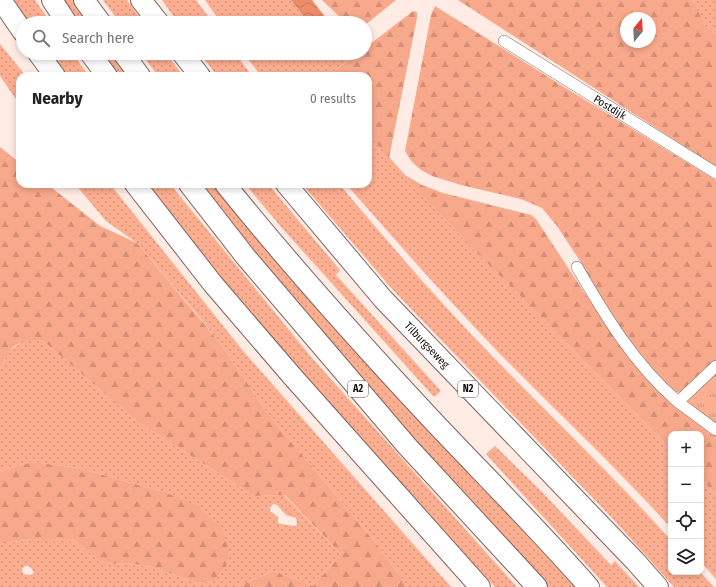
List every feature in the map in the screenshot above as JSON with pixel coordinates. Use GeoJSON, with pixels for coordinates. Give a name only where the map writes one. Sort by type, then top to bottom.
{"type":"FeatureCollection","features":[{"type":"Feature","properties":{"kind":"highway"},"geometry":{"type":"LineString","coordinates":[[1,0],[16,22]]}},
{"type":"Feature","properties":{"kind":"highway"},"geometry":{"type":"LineString","coordinates":[[52,0],[62,16]]}},
{"type":"Feature","properties":{"kind":"highway"},"geometry":{"type":"LineString","coordinates":[[84,0],[96,16]]}},
{"type":"Feature","properties":{"kind":"highway"},"geometry":{"type":"LineString","coordinates":[[141,0],[154,16]]}},
{"type":"Feature","properties":{"kind":"highway"},"geometry":{"type":"LineString","coordinates":[[43,60],[52,72]]}},
{"type":"Feature","properties":{"kind":"highway"},"geometry":{"type":"LineString","coordinates":[[95,60],[104,72]]}},
{"type":"Feature","properties":{"kind":"highway"},"geometry":{"type":"LineString","coordinates":[[128,60],[137,72]]}},
{"type":"Feature","properties":{"kind":"highway"},"geometry":{"type":"LineString","coordinates":[[187,60],[197,72]]}},
{"type":"Feature","properties":{"kind":"highway"},"geometry":{"type":"LineString","coordinates":[[138,188],[213,284],[480,587]]}},
{"type":"Feature","properties":{"kind":"highway","name":"A2"},"geometry":{"type":"LineString","coordinates":[[192,188],[244,256],[397,434],[537,587]]}},
{"type":"Feature","properties":{"kind":"highway"},"geometry":{"type":"LineString","coordinates":[[228,188],[268,238],[353,333],[589,587]]}},
{"type":"Feature","properties":{"kind":"highway","name":"Tilburgseweg"},"geometry":{"type":"LineString","coordinates":[[289,188],[383,299],[630,555],[658,587]]}},
{"type":"Feature","properties":{"kind":"street","name":"Postdijk"},"geometry":{"type":"LineString","coordinates":[[504,41],[716,174]]}},
{"type":"Feature","properties":{"kind":"street"},"geometry":{"type":"LineString","coordinates":[[577,267],[627,349],[663,390],[716,430]]}},
{"type":"Feature","properties":{"kind":"street"},"geometry":{"type":"LineString","coordinates":[[678,402],[716,366]]}},
{"type":"Feature","properties":{"kind":"green space"},"geometry":{"type":"Polygon","coordinates":[[[11,0],[35,0],[46,16],[22,16],[11,0]]]}},
{"type":"Feature","properties":{"kind":"green space"},"geometry":{"type":"Polygon","coordinates":[[[63,0],[75,0],[86,16],[73,16],[63,0]]]}},
{"type":"Feature","properties":{"kind":"green space"},"geometry":{"type":"Polygon","coordinates":[[[103,0],[127,0],[139,16],[115,16],[103,0]]]}},
{"type":"Feature","properties":{"kind":"green space"},"geometry":{"type":"Polygon","coordinates":[[[162,0],[196,0],[208,16],[173,16],[162,0]]]}},
{"type":"Feature","properties":{"kind":"green space"},"geometry":{"type":"Polygon","coordinates":[[[205,0],[291,0],[304,16],[216,16],[205,0]]]}},
{"type":"Feature","properties":{"kind":"green space"},"geometry":{"type":"Polygon","coordinates":[[[322,0],[396,0],[372,19],[372,16],[339,16],[322,0]]]}},
{"type":"Feature","properties":{"kind":"green space"},"geometry":{"type":"Polygon","coordinates":[[[458,0],[689,0],[695,4],[705,26],[716,34],[716,167],[458,0]]]}},
{"type":"Feature","properties":{"kind":"green space"},"geometry":{"type":"Polygon","coordinates":[[[689,0],[716,0],[716,34],[705,26],[689,0]]]}},
{"type":"Feature","properties":{"kind":"green space"},"geometry":{"type":"Polygon","coordinates":[[[435,6],[716,180],[716,361],[681,393],[672,391],[627,343],[580,261],[557,226],[542,208],[521,199],[461,185],[432,176],[421,170],[412,162],[405,151],[431,15],[435,6]]]}},
{"type":"Feature","properties":{"kind":"green space"},"geometry":{"type":"Polygon","coordinates":[[[413,11],[417,12],[389,158],[372,138],[372,72],[333,72],[349,60],[372,60],[372,43],[413,11]]]}},
{"type":"Feature","properties":{"kind":"green space"},"geometry":{"type":"Polygon","coordinates":[[[0,44],[23,72],[16,72],[16,99],[0,76],[0,44]]]}},
{"type":"Feature","properties":{"kind":"green space"},"geometry":{"type":"Polygon","coordinates":[[[53,60],[77,60],[86,72],[61,72],[53,60]]]}},
{"type":"Feature","properties":{"kind":"green space"},"geometry":{"type":"Polygon","coordinates":[[[105,60],[118,60],[127,72],[114,72],[105,60]]]}},
{"type":"Feature","properties":{"kind":"green space"},"geometry":{"type":"Polygon","coordinates":[[[146,60],[171,60],[180,72],[155,72],[146,60]]]}},
{"type":"Feature","properties":{"kind":"green space"},"geometry":{"type":"Polygon","coordinates":[[[205,60],[240,60],[249,72],[214,72],[205,60]]]}},
{"type":"Feature","properties":{"kind":"green space"},"geometry":{"type":"Polygon","coordinates":[[[248,60],[349,60],[333,72],[258,72],[248,60]]]}},
{"type":"Feature","properties":{"kind":"green space"},"geometry":{"type":"Polygon","coordinates":[[[372,138],[443,218],[668,446],[668,525],[607,461],[479,332],[350,188],[372,188],[372,138]]]}},
{"type":"Feature","properties":{"kind":"green space"},"geometry":{"type":"Polygon","coordinates":[[[0,147],[16,160],[16,188],[52,188],[100,226],[137,243],[219,342],[271,418],[375,542],[408,587],[237,587],[274,571],[313,586],[341,554],[285,495],[254,496],[138,422],[42,340],[26,341],[15,345],[0,368],[0,147]]]}},
{"type":"Feature","properties":{"kind":"green space"},"geometry":{"type":"Polygon","coordinates":[[[403,174],[422,185],[443,193],[531,215],[536,219],[586,295],[633,361],[716,433],[716,495],[704,482],[704,431],[668,431],[668,446],[443,218],[403,174]]]}},
{"type":"Feature","properties":{"kind":"green space"},"geometry":{"type":"Polygon","coordinates":[[[78,188],[113,188],[244,352],[451,587],[408,587],[375,542],[271,418],[219,342],[196,313],[137,243],[106,221],[78,188]]]}},
{"type":"Feature","properties":{"kind":"green space"},"geometry":{"type":"Polygon","coordinates":[[[146,188],[173,188],[312,358],[517,587],[495,587],[297,371],[146,188]]]}},
{"type":"Feature","properties":{"kind":"green space"},"geometry":{"type":"Polygon","coordinates":[[[202,188],[217,188],[262,243],[578,587],[548,587],[369,389],[202,188]]]}},
{"type":"Feature","properties":{"kind":"green space"},"geometry":{"type":"Polygon","coordinates":[[[248,188],[271,188],[340,270],[336,275],[441,391],[434,397],[282,228],[248,188]]]}},
{"type":"Feature","properties":{"kind":"green space"},"geometry":{"type":"Polygon","coordinates":[[[305,188],[342,188],[434,294],[668,537],[668,575],[703,575],[714,587],[674,587],[614,520],[393,290],[305,188]]]}},
{"type":"Feature","properties":{"kind":"green space"},"geometry":{"type":"Polygon","coordinates":[[[24,340],[42,340],[138,422],[254,496],[284,495],[341,554],[313,586],[274,571],[237,587],[0,587],[0,544],[31,539],[72,539],[100,561],[113,564],[127,563],[152,567],[197,583],[214,581],[226,567],[164,492],[78,468],[32,462],[0,471],[0,368],[8,352],[24,340]],[[273,504],[270,511],[278,517],[278,523],[296,526],[296,518],[286,515],[277,505],[273,504]],[[25,566],[22,569],[23,574],[31,575],[34,572],[29,566],[25,566]]]}},
{"type":"Feature","properties":{"kind":"green space"},"geometry":{"type":"Polygon","coordinates":[[[716,364],[716,443],[676,401],[716,364]]]}},
{"type":"Feature","properties":{"kind":"green space"},"geometry":{"type":"Polygon","coordinates":[[[495,446],[542,492],[611,565],[615,561],[639,587],[607,587],[486,454],[495,446]]]}},
{"type":"Feature","properties":{"kind":"green space"},"geometry":{"type":"Polygon","coordinates":[[[32,462],[78,468],[164,492],[198,506],[221,528],[229,550],[226,567],[214,581],[197,583],[152,567],[127,563],[113,564],[100,561],[72,539],[31,539],[0,544],[0,471],[32,462]]]}},
{"type":"Feature","properties":{"kind":"green space"},"geometry":{"type":"Polygon","coordinates":[[[704,482],[716,495],[716,579],[704,565],[704,482]]]}},
{"type":"Feature","properties":{"kind":"water"},"geometry":{"type":"Polygon","coordinates":[[[291,0],[312,0],[325,16],[304,16],[291,0]]]}}]}
